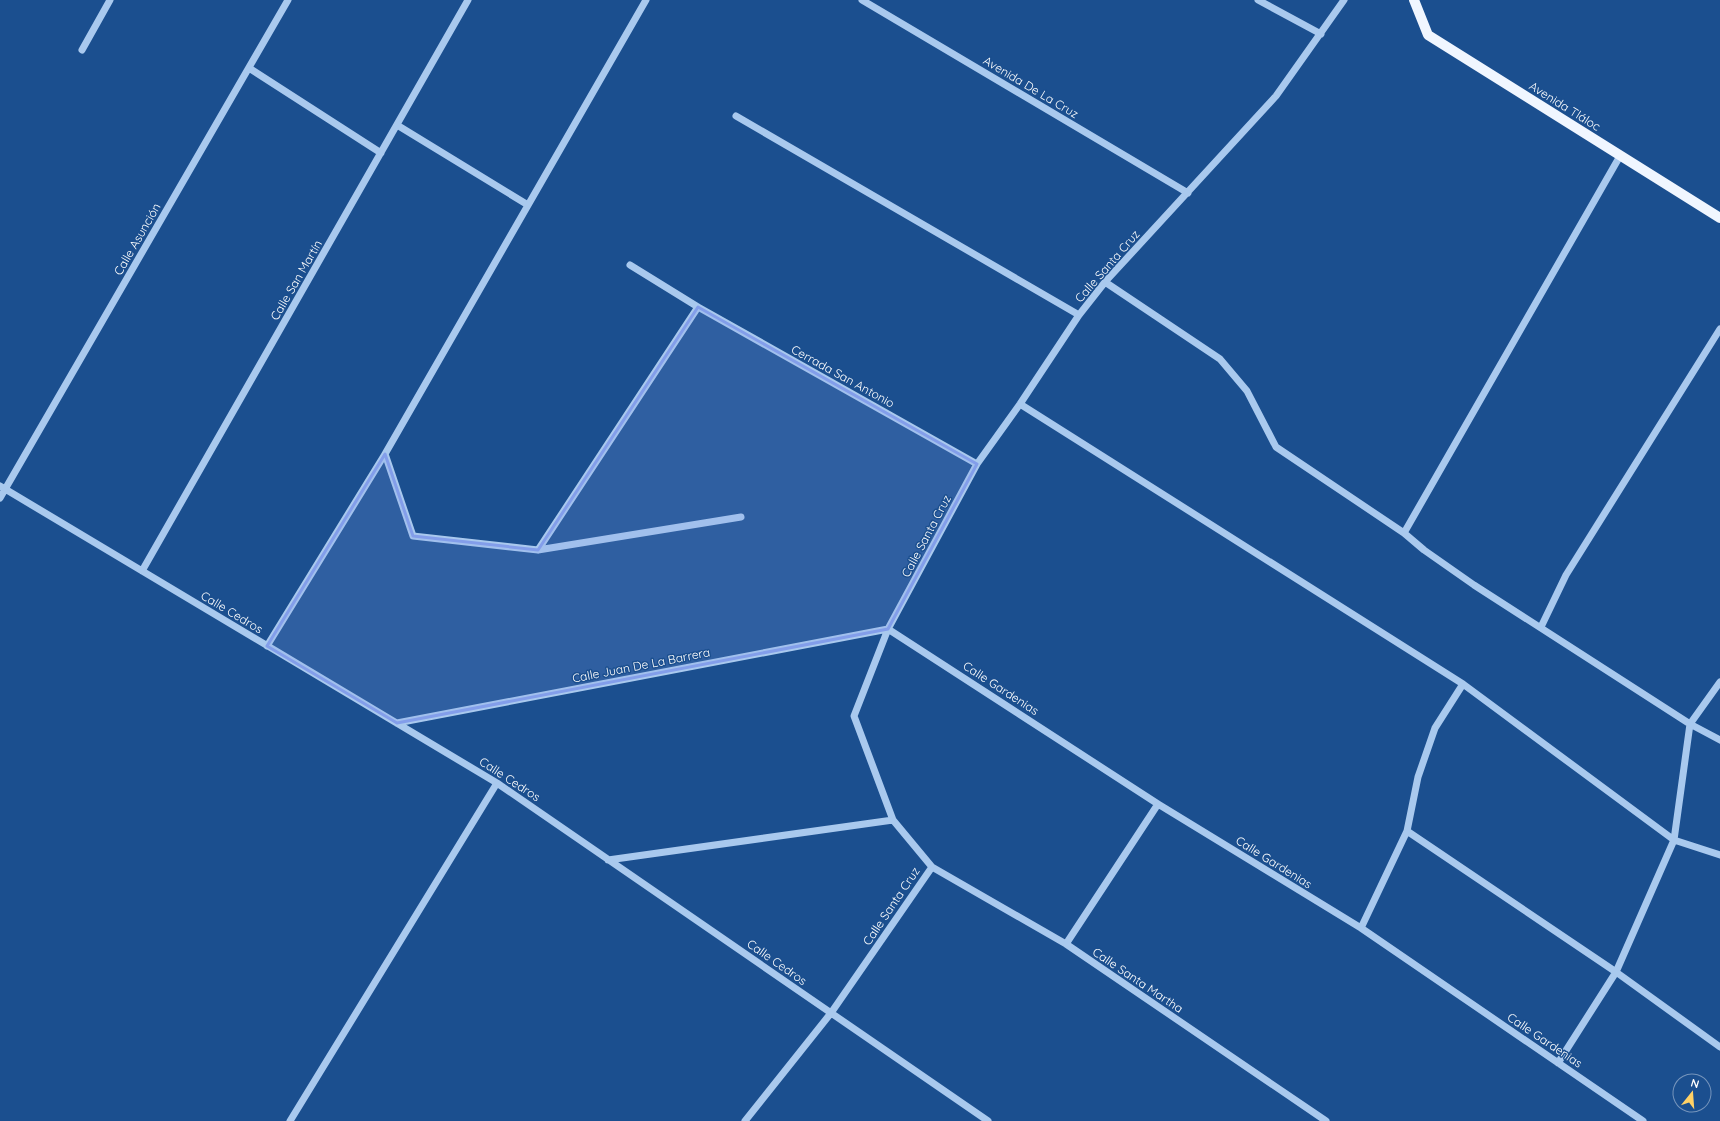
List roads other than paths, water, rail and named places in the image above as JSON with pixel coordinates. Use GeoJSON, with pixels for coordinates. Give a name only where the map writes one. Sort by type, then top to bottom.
{"type":"FeatureCollection","features":[{"type":"Feature","properties":{"kind":"main road","name":"Avenida Tláloc"},"geometry":{"type":"LineString","coordinates":[[1414,0],[1428,35],[1720,218]]}},
{"type":"Feature","properties":{"kind":"street"},"geometry":{"type":"LineString","coordinates":[[82,50],[110,0]]}},
{"type":"Feature","properties":{"kind":"street","name":"Calle Asunción"},"geometry":{"type":"LineString","coordinates":[[0,498],[2,488],[288,0]]}},
{"type":"Feature","properties":{"kind":"street","name":"Calle San Martín"},"geometry":{"type":"LineString","coordinates":[[142,571],[468,0]]}},
{"type":"Feature","properties":{"kind":"street"},"geometry":{"type":"LineString","coordinates":[[267,646],[385,454],[646,0]]}},
{"type":"Feature","properties":{"kind":"street","name":"Avenida De La Cruz"},"geometry":{"type":"LineString","coordinates":[[862,0],[1188,193]]}},
{"type":"Feature","properties":{"kind":"street"},"geometry":{"type":"LineString","coordinates":[[1258,0],[1321,34]]}},
{"type":"Feature","properties":{"kind":"street","name":"Calle Santa Cruz"},"geometry":{"type":"LineString","coordinates":[[745,1121],[831,1013],[932,867],[893,820],[854,716],[888,629],[977,464],[1020,404],[1079,315],[1105,282],[1276,96],[1344,0]]}},
{"type":"Feature","properties":{"kind":"street"},"geometry":{"type":"LineString","coordinates":[[249,68],[381,153]]}},
{"type":"Feature","properties":{"kind":"street"},"geometry":{"type":"LineString","coordinates":[[736,116],[1079,315]]}},
{"type":"Feature","properties":{"kind":"street"},"geometry":{"type":"LineString","coordinates":[[397,125],[528,205]]}},
{"type":"Feature","properties":{"kind":"street"},"geometry":{"type":"LineString","coordinates":[[1404,533],[1620,156]]}},
{"type":"Feature","properties":{"kind":"street","name":"Cerrada San Antonio"},"geometry":{"type":"LineString","coordinates":[[630,265],[698,307],[977,464]]}},
{"type":"Feature","properties":{"kind":"street"},"geometry":{"type":"LineString","coordinates":[[1105,282],[1220,359],[1247,391],[1276,447],[1404,533],[1424,550],[1474,585],[1690,724],[1720,740]]}},
{"type":"Feature","properties":{"kind":"street"},"geometry":{"type":"LineString","coordinates":[[538,550],[698,307]]}},
{"type":"Feature","properties":{"kind":"street"},"geometry":{"type":"LineString","coordinates":[[1541,627],[1566,575],[1720,329]]}},
{"type":"Feature","properties":{"kind":"street"},"geometry":{"type":"LineString","coordinates":[[1020,404],[1463,684],[1674,840],[1720,855]]}},
{"type":"Feature","properties":{"kind":"street"},"geometry":{"type":"LineString","coordinates":[[385,454],[414,536],[538,550],[741,517]]}},
{"type":"Feature","properties":{"kind":"street","name":"Calle Cedros"},"geometry":{"type":"LineString","coordinates":[[2,488],[497,783],[988,1121]]}},
{"type":"Feature","properties":{"kind":"street","name":"Calle Juan De La Barrera"},"geometry":{"type":"LineString","coordinates":[[398,723],[888,629]]}},
{"type":"Feature","properties":{"kind":"street","name":"Calle Gardenias"},"geometry":{"type":"LineString","coordinates":[[888,629],[1158,804],[1361,928],[1643,1121]]}},
{"type":"Feature","properties":{"kind":"street"},"geometry":{"type":"LineString","coordinates":[[1558,1062],[1616,972],[1674,840],[1690,724],[1720,682]]}},
{"type":"Feature","properties":{"kind":"street"},"geometry":{"type":"LineString","coordinates":[[1361,928],[1407,831],[1418,778],[1435,728],[1463,684]]}},
{"type":"Feature","properties":{"kind":"street"},"geometry":{"type":"LineString","coordinates":[[290,1121],[497,783]]}},
{"type":"Feature","properties":{"kind":"street"},"geometry":{"type":"LineString","coordinates":[[1066,944],[1158,804]]}},
{"type":"Feature","properties":{"kind":"street"},"geometry":{"type":"LineString","coordinates":[[608,860],[893,820]]}},
{"type":"Feature","properties":{"kind":"street"},"geometry":{"type":"LineString","coordinates":[[1407,831],[1616,972],[1720,1047]]}},
{"type":"Feature","properties":{"kind":"street","name":"Calle Santa Martha"},"geometry":{"type":"LineString","coordinates":[[932,867],[1066,944],[1326,1121]]}}]}
